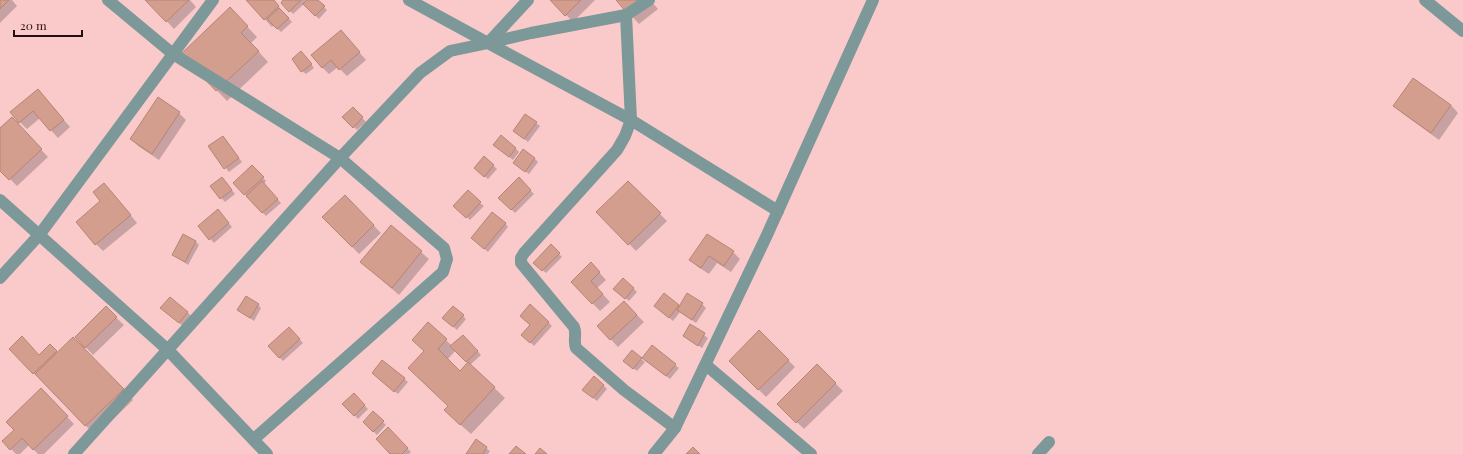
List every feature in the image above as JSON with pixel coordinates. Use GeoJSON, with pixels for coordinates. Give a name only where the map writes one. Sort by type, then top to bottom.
{"type":"FeatureCollection","features":[{"type":"Feature","properties":{"kind":"street"},"geometry":{"type":"LineString","coordinates":[[108,0],[173,54],[340,158],[444,248],[447,260],[443,272],[254,439]]}},
{"type":"Feature","properties":{"kind":"street"},"geometry":{"type":"LineString","coordinates":[[0,278],[40,234],[213,0]]}},
{"type":"Feature","properties":{"kind":"street"},"geometry":{"type":"LineString","coordinates":[[409,0],[631,120],[778,211]]}},
{"type":"Feature","properties":{"kind":"street"},"geometry":{"type":"LineString","coordinates":[[488,43],[528,0]]}},
{"type":"Feature","properties":{"kind":"street"},"geometry":{"type":"LineString","coordinates":[[74,454],[340,158],[420,73],[450,51],[626,14],[649,0]]}},
{"type":"Feature","properties":{"kind":"street"},"geometry":{"type":"LineString","coordinates":[[654,454],[675,428],[706,365],[778,211],[873,0]]}},
{"type":"Feature","properties":{"kind":"street"},"geometry":{"type":"LineString","coordinates":[[1426,0],[1463,31]]}},
{"type":"Feature","properties":{"kind":"street"},"geometry":{"type":"LineString","coordinates":[[626,14],[631,120],[625,136],[617,150],[524,253],[521,258],[521,263],[574,328],[576,332],[574,338],[576,348],[624,390],[675,428]]}},
{"type":"Feature","properties":{"kind":"street"},"geometry":{"type":"LineString","coordinates":[[0,200],[40,234],[168,350],[267,454]]}},
{"type":"Feature","properties":{"kind":"street"},"geometry":{"type":"LineString","coordinates":[[706,365],[811,454]]}},
{"type":"Feature","properties":{"kind":"street"},"geometry":{"type":"LineString","coordinates":[[1038,454],[1049,442]]}},
{"type":"Feature","properties":{"kind":"building"},"geometry":{"type":"Polygon","coordinates":[[[0,0],[9,0],[0,9],[0,0]]]}},
{"type":"Feature","properties":{"kind":"building"},"geometry":{"type":"Polygon","coordinates":[[[145,0],[189,0],[166,22],[145,0]]]}},
{"type":"Feature","properties":{"kind":"building"},"geometry":{"type":"Polygon","coordinates":[[[246,0],[274,0],[279,6],[264,20],[246,0]]]}},
{"type":"Feature","properties":{"kind":"building"},"geometry":{"type":"Polygon","coordinates":[[[283,0],[301,0],[289,12],[281,3],[283,0]]]}},
{"type":"Feature","properties":{"kind":"building"},"geometry":{"type":"Polygon","coordinates":[[[307,0],[318,0],[325,6],[315,16],[303,4],[307,0]]]}},
{"type":"Feature","properties":{"kind":"building"},"geometry":{"type":"Polygon","coordinates":[[[550,0],[581,0],[565,16],[550,0]]]}},
{"type":"Feature","properties":{"kind":"building"},"geometry":{"type":"Polygon","coordinates":[[[616,0],[650,0],[631,18],[616,0]]]}},
{"type":"Feature","properties":{"kind":"building"},"geometry":{"type":"Polygon","coordinates":[[[230,7],[248,26],[241,33],[259,51],[216,91],[181,54],[230,7]]]}},
{"type":"Feature","properties":{"kind":"building"},"geometry":{"type":"Polygon","coordinates":[[[279,8],[289,18],[277,29],[267,19],[279,8]]]}},
{"type":"Feature","properties":{"kind":"building"},"geometry":{"type":"Polygon","coordinates":[[[341,30],[360,52],[339,70],[331,60],[322,68],[311,55],[341,30]]]}},
{"type":"Feature","properties":{"kind":"building"},"geometry":{"type":"Polygon","coordinates":[[[301,51],[312,64],[301,72],[292,59],[301,51]]]}},
{"type":"Feature","properties":{"kind":"building"},"geometry":{"type":"Polygon","coordinates":[[[1413,78],[1451,105],[1431,133],[1393,106],[1413,78]]]}},
{"type":"Feature","properties":{"kind":"building"},"geometry":{"type":"Polygon","coordinates":[[[38,89],[64,120],[50,131],[33,111],[19,123],[10,112],[38,89]]]}},
{"type":"Feature","properties":{"kind":"building"},"geometry":{"type":"Polygon","coordinates":[[[158,97],[180,112],[152,154],[130,139],[158,97]]]}},
{"type":"Feature","properties":{"kind":"building"},"geometry":{"type":"Polygon","coordinates":[[[353,107],[363,117],[353,128],[342,117],[353,107]]]}},
{"type":"Feature","properties":{"kind":"building"},"geometry":{"type":"Polygon","coordinates":[[[525,114],[537,122],[524,139],[513,131],[525,114]]]}},
{"type":"Feature","properties":{"kind":"building"},"geometry":{"type":"Polygon","coordinates":[[[12,117],[42,149],[9,180],[0,171],[0,128],[12,117]]]}},
{"type":"Feature","properties":{"kind":"building"},"geometry":{"type":"Polygon","coordinates":[[[501,135],[516,148],[509,157],[493,145],[501,135]]]}},
{"type":"Feature","properties":{"kind":"building"},"geometry":{"type":"Polygon","coordinates":[[[223,136],[239,158],[224,169],[208,146],[223,136]]]}},
{"type":"Feature","properties":{"kind":"building"},"geometry":{"type":"Polygon","coordinates":[[[523,149],[535,158],[525,172],[513,163],[523,149]]]}},
{"type":"Feature","properties":{"kind":"building"},"geometry":{"type":"Polygon","coordinates":[[[484,156],[494,165],[484,177],[474,168],[484,156]]]}},
{"type":"Feature","properties":{"kind":"building"},"geometry":{"type":"Polygon","coordinates":[[[252,165],[264,177],[244,195],[233,183],[252,165]]]}},
{"type":"Feature","properties":{"kind":"building"},"geometry":{"type":"Polygon","coordinates":[[[222,177],[232,190],[220,199],[210,186],[222,177]]]}},
{"type":"Feature","properties":{"kind":"building"},"geometry":{"type":"Polygon","coordinates":[[[519,177],[531,190],[511,210],[498,198],[519,177]]]}},
{"type":"Feature","properties":{"kind":"building"},"geometry":{"type":"Polygon","coordinates":[[[262,181],[278,199],[262,213],[246,196],[262,181]]]}},
{"type":"Feature","properties":{"kind":"building"},"geometry":{"type":"Polygon","coordinates":[[[628,181],[661,213],[628,245],[596,212],[628,181]]]}},
{"type":"Feature","properties":{"kind":"building"},"geometry":{"type":"Polygon","coordinates":[[[104,183],[131,215],[95,245],[76,222],[100,201],[93,192],[104,183]]]}},
{"type":"Feature","properties":{"kind":"building"},"geometry":{"type":"Polygon","coordinates":[[[468,190],[481,202],[466,218],[453,206],[468,190]]]}},
{"type":"Feature","properties":{"kind":"building"},"geometry":{"type":"Polygon","coordinates":[[[345,195],[374,225],[352,247],[322,217],[345,195]]]}},
{"type":"Feature","properties":{"kind":"building"},"geometry":{"type":"Polygon","coordinates":[[[218,209],[229,223],[209,240],[198,226],[218,209]]]}},
{"type":"Feature","properties":{"kind":"building"},"geometry":{"type":"Polygon","coordinates":[[[492,212],[506,223],[484,249],[471,238],[492,212]]]}},
{"type":"Feature","properties":{"kind":"building"},"geometry":{"type":"Polygon","coordinates":[[[391,225],[422,251],[392,288],[360,262],[391,225]]]}},
{"type":"Feature","properties":{"kind":"building"},"geometry":{"type":"Polygon","coordinates":[[[183,234],[196,241],[185,262],[172,255],[183,234]]]}},
{"type":"Feature","properties":{"kind":"building"},"geometry":{"type":"Polygon","coordinates":[[[707,234],[734,251],[724,266],[709,256],[701,268],[689,260],[707,234]]]}},
{"type":"Feature","properties":{"kind":"building"},"geometry":{"type":"Polygon","coordinates":[[[551,244],[560,253],[542,271],[533,263],[551,244]]]}},
{"type":"Feature","properties":{"kind":"building"},"geometry":{"type":"Polygon","coordinates":[[[591,262],[600,272],[591,281],[603,294],[592,304],[571,282],[591,262]]]}},
{"type":"Feature","properties":{"kind":"building"},"geometry":{"type":"Polygon","coordinates":[[[623,278],[634,288],[625,299],[613,289],[623,278]]]}},
{"type":"Feature","properties":{"kind":"building"},"geometry":{"type":"Polygon","coordinates":[[[664,293],[679,305],[669,318],[654,306],[664,293]]]}},
{"type":"Feature","properties":{"kind":"building"},"geometry":{"type":"Polygon","coordinates":[[[687,293],[703,303],[692,320],[677,310],[687,293]]]}},
{"type":"Feature","properties":{"kind":"building"},"geometry":{"type":"Polygon","coordinates":[[[246,296],[259,304],[250,318],[237,310],[246,296]]]}},
{"type":"Feature","properties":{"kind":"building"},"geometry":{"type":"Polygon","coordinates":[[[170,297],[188,312],[179,323],[160,308],[170,297]]]}},
{"type":"Feature","properties":{"kind":"building"},"geometry":{"type":"Polygon","coordinates":[[[624,301],[637,315],[610,340],[597,326],[624,301]]]}},
{"type":"Feature","properties":{"kind":"building"},"geometry":{"type":"Polygon","coordinates":[[[530,304],[549,322],[530,343],[521,335],[530,325],[520,316],[530,304]]]}},
{"type":"Feature","properties":{"kind":"building"},"geometry":{"type":"Polygon","coordinates":[[[106,306],[117,317],[85,348],[75,337],[106,306]]]}},
{"type":"Feature","properties":{"kind":"building"},"geometry":{"type":"Polygon","coordinates":[[[453,306],[464,315],[453,327],[442,318],[453,306]]]}},
{"type":"Feature","properties":{"kind":"building"},"geometry":{"type":"Polygon","coordinates":[[[428,322],[447,339],[438,349],[460,371],[468,362],[495,387],[460,425],[444,410],[448,406],[408,368],[424,351],[412,340],[428,322]]]}},
{"type":"Feature","properties":{"kind":"building"},"geometry":{"type":"Polygon","coordinates":[[[690,324],[705,333],[698,346],[683,336],[690,324]]]}},
{"type":"Feature","properties":{"kind":"building"},"geometry":{"type":"Polygon","coordinates":[[[289,327],[300,339],[279,358],[268,346],[289,327]]]}},
{"type":"Feature","properties":{"kind":"building"},"geometry":{"type":"Polygon","coordinates":[[[759,330],[789,360],[758,390],[729,361],[759,330]]]}},
{"type":"Feature","properties":{"kind":"building"},"geometry":{"type":"Polygon","coordinates":[[[463,335],[478,351],[466,362],[450,346],[463,335]]]}},
{"type":"Feature","properties":{"kind":"building"},"geometry":{"type":"Polygon","coordinates":[[[22,336],[39,355],[50,344],[57,351],[33,374],[9,349],[22,336]]]}},
{"type":"Feature","properties":{"kind":"building"},"geometry":{"type":"Polygon","coordinates":[[[73,337],[124,389],[85,426],[35,374],[73,337]]]}},
{"type":"Feature","properties":{"kind":"building"},"geometry":{"type":"Polygon","coordinates":[[[652,345],[676,364],[666,376],[642,358],[652,345]]]}},
{"type":"Feature","properties":{"kind":"building"},"geometry":{"type":"Polygon","coordinates":[[[632,350],[642,358],[633,369],[623,361],[632,350]]]}},
{"type":"Feature","properties":{"kind":"building"},"geometry":{"type":"Polygon","coordinates":[[[382,360],[405,378],[394,392],[372,373],[382,360]]]}},
{"type":"Feature","properties":{"kind":"building"},"geometry":{"type":"Polygon","coordinates":[[[817,364],[836,383],[796,423],[777,404],[817,364]]]}},
{"type":"Feature","properties":{"kind":"building"},"geometry":{"type":"Polygon","coordinates":[[[594,376],[604,385],[593,398],[582,390],[594,376]]]}},
{"type":"Feature","properties":{"kind":"building"},"geometry":{"type":"Polygon","coordinates":[[[41,388],[68,416],[33,450],[22,438],[10,450],[2,441],[14,430],[6,422],[41,388]]]}},
{"type":"Feature","properties":{"kind":"building"},"geometry":{"type":"Polygon","coordinates":[[[354,393],[365,405],[354,416],[342,404],[354,393]]]}},
{"type":"Feature","properties":{"kind":"building"},"geometry":{"type":"Polygon","coordinates":[[[373,411],[384,421],[373,432],[363,422],[373,411]]]}},
{"type":"Feature","properties":{"kind":"building"},"geometry":{"type":"Polygon","coordinates":[[[388,427],[408,448],[402,454],[390,454],[376,439],[388,427]]]}},
{"type":"Feature","properties":{"kind":"building"},"geometry":{"type":"Polygon","coordinates":[[[476,439],[487,447],[483,454],[466,454],[476,439]]]}},
{"type":"Feature","properties":{"kind":"building"},"geometry":{"type":"Polygon","coordinates":[[[516,446],[526,454],[509,454],[516,446]]]}},
{"type":"Feature","properties":{"kind":"building"},"geometry":{"type":"Polygon","coordinates":[[[693,447],[700,454],[686,454],[693,447]]]}},
{"type":"Feature","properties":{"kind":"building"},"geometry":{"type":"Polygon","coordinates":[[[540,448],[547,454],[535,454],[540,448]]]}}]}
